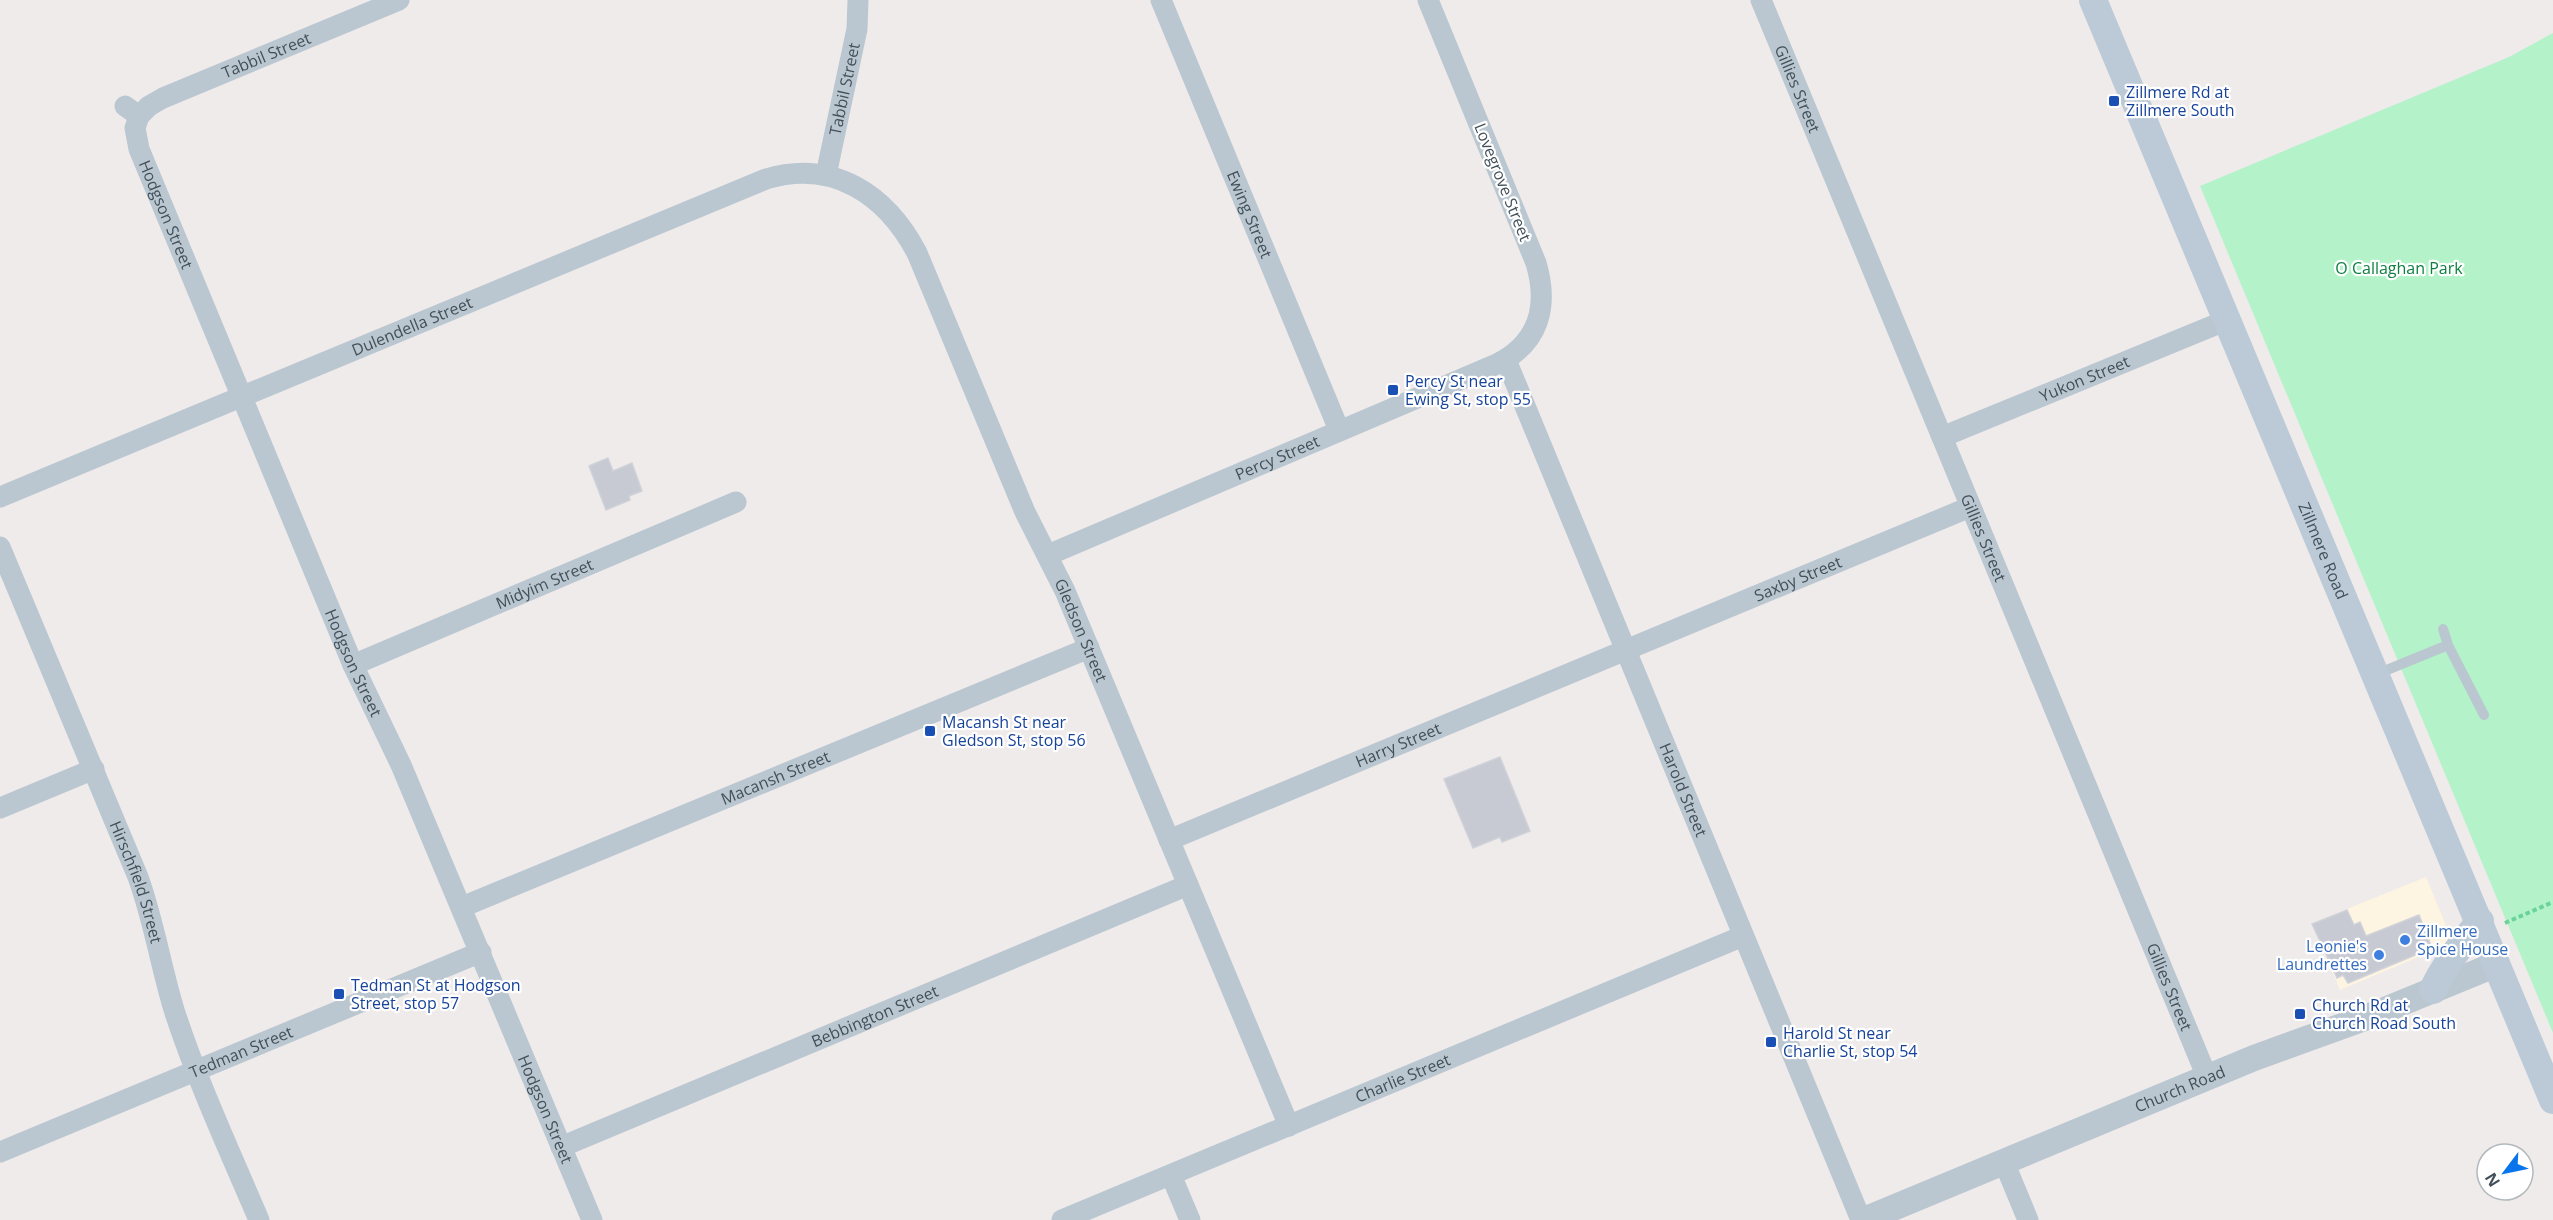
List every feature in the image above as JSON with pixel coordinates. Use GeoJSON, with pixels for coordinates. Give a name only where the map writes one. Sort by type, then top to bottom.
{"type":"FeatureCollection","features":[{"type":"Feature","properties":{"kind":"main road","name":"Zillmere Road"},"geometry":{"type":"LineString","coordinates":[[2093,0],[2374,675],[2492,922],[2497,964],[2553,1100]]}},
{"type":"Feature","properties":{"kind":"main road"},"geometry":{"type":"LineString","coordinates":[[2433,990],[2443,969],[2492,922]]}},
{"type":"Feature","properties":{"kind":"street","name":"Tabbil Street"},"geometry":{"type":"LineString","coordinates":[[132,111],[149,106],[163,98],[399,0]]}},
{"type":"Feature","properties":{"kind":"street","name":"Tabbil Street"},"geometry":{"type":"LineString","coordinates":[[826,175],[857,29],[858,0]]}},
{"type":"Feature","properties":{"kind":"street","name":"Ewing Street"},"geometry":{"type":"LineString","coordinates":[[1161,0],[1339,430]]}},
{"type":"Feature","properties":{"kind":"street","name":"Lovegrove Street"},"geometry":{"type":"LineString","coordinates":[[1428,0],[1539,273],[1541,308],[1535,329],[1525,344],[1506,360]]}},
{"type":"Feature","properties":{"kind":"street","name":"Gillies Street"},"geometry":{"type":"LineString","coordinates":[[1761,0],[2207,1077]]}},
{"type":"Feature","properties":{"kind":"street","name":"Hodgson Street"},"geometry":{"type":"LineString","coordinates":[[132,111],[139,149],[241,396],[353,665],[402,765],[592,1220]]}},
{"type":"Feature","properties":{"kind":"street","name":"Dulendella Street"},"geometry":{"type":"LineString","coordinates":[[0,497],[749,185],[783,174],[798,172],[826,175]]}},
{"type":"Feature","properties":{"kind":"street","name":"Gledson Street"},"geometry":{"type":"LineString","coordinates":[[826,175],[874,198],[888,209],[909,237],[1025,512],[1048,555],[1089,648],[1289,1125]]}},
{"type":"Feature","properties":{"kind":"street","name":"Yukon Street"},"geometry":{"type":"LineString","coordinates":[[1942,437],[2227,320]]}},
{"type":"Feature","properties":{"kind":"street","name":"Percy Street"},"geometry":{"type":"LineString","coordinates":[[1048,555],[1506,360]]}},
{"type":"Feature","properties":{"kind":"street","name":"Harold Street"},"geometry":{"type":"LineString","coordinates":[[1506,360],[1743,936],[1863,1220]]}},
{"type":"Feature","properties":{"kind":"street","name":"Midyim Street"},"geometry":{"type":"LineString","coordinates":[[353,665],[736,502]]}},
{"type":"Feature","properties":{"kind":"street","name":"Saxby Street"},"geometry":{"type":"LineString","coordinates":[[1626,651],[1970,507]]}},
{"type":"Feature","properties":{"kind":"street","name":"Hirschfield Street"},"geometry":{"type":"LineString","coordinates":[[0,546],[146,897],[175,1012],[259,1220]]}},
{"type":"Feature","properties":{"kind":"street","name":"Macansh Street"},"geometry":{"type":"LineString","coordinates":[[462,907],[1089,648]]}},
{"type":"Feature","properties":{"kind":"street","name":"Harry Street"},"geometry":{"type":"LineString","coordinates":[[1169,840],[1626,651]]}},
{"type":"Feature","properties":{"kind":"street"},"geometry":{"type":"LineString","coordinates":[[0,808],[94,769]]}},
{"type":"Feature","properties":{"kind":"street","name":"Bebbington Street"},"geometry":{"type":"LineString","coordinates":[[561,1147],[1188,885]]}},
{"type":"Feature","properties":{"kind":"street","name":"Charlie Street"},"geometry":{"type":"LineString","coordinates":[[1062,1220],[1743,936]]}},
{"type":"Feature","properties":{"kind":"street","name":"Tedman Street"},"geometry":{"type":"LineString","coordinates":[[0,1152],[481,952]]}},
{"type":"Feature","properties":{"kind":"street","name":"Church Road"},"geometry":{"type":"LineString","coordinates":[[1863,1220],[2207,1077],[2497,964]]}},
{"type":"Feature","properties":{"kind":"street"},"geometry":{"type":"LineString","coordinates":[[2004,1162],[2028,1220]]}},
{"type":"Feature","properties":{"kind":"street"},"geometry":{"type":"LineString","coordinates":[[1171,1174],[1190,1220]]}},
{"type":"Feature","properties":{"kind":"lane"},"geometry":{"type":"LineString","coordinates":[[2443,629],[2448,645],[2484,716]]}},
{"type":"Feature","properties":{"kind":"lane"},"geometry":{"type":"LineString","coordinates":[[2374,675],[2448,645]]}},
{"type":"Feature","properties":{"kind":"path"},"geometry":{"type":"LineString","coordinates":[[2492,922],[2553,902]]}},
{"type":"Feature","properties":{"kind":"shaded area"},"geometry":{"type":"Polygon","coordinates":[[[2426,877],[2450,935],[2448,942],[2442,947],[2340,990],[2312,923],[2426,877]]]}},
{"type":"Feature","properties":{"kind":"green space","name":"O Callaghan Park"},"geometry":{"type":"Polygon","coordinates":[[[2553,33],[2553,1033],[2200,186],[2509,57],[2553,33]]]}},
{"type":"Feature","properties":{"kind":"building"},"geometry":{"type":"Polygon","coordinates":[[[608,458],[613,471],[632,463],[642,491],[629,496],[630,500],[606,510],[589,466],[608,458]]]}},
{"type":"Feature","properties":{"kind":"building"},"geometry":{"type":"Polygon","coordinates":[[[1500,757],[1530,831],[1502,842],[1500,837],[1473,848],[1444,779],[1500,757]]]}},
{"type":"Feature","properties":{"kind":"building"},"geometry":{"type":"Polygon","coordinates":[[[2347,910],[2354,925],[2360,922],[2366,936],[2419,915],[2432,948],[2348,983],[2343,975],[2337,978],[2312,924],[2347,910]]]}},
{"type":"Feature","properties":{"kind":"place","name":"Zillmere Rd at Zillmere South"},"geometry":{"type":"Point","coordinates":[2114,101]}},
{"type":"Feature","properties":{"kind":"place","name":"Percy St near Ewing St, stop 55"},"geometry":{"type":"Point","coordinates":[1393,390]}},
{"type":"Feature","properties":{"kind":"place","name":"Macansh St near Gledson St, stop 56"},"geometry":{"type":"Point","coordinates":[930,731]}},
{"type":"Feature","properties":{"kind":"place","name":"Zillmere Spice House"},"geometry":{"type":"Point","coordinates":[2405,940]}},
{"type":"Feature","properties":{"kind":"place","name":"Leonie's Laundrettes"},"geometry":{"type":"Point","coordinates":[2379,955]}},
{"type":"Feature","properties":{"kind":"place","name":"Tedman St at Hodgson Street, stop 57"},"geometry":{"type":"Point","coordinates":[339,994]}},
{"type":"Feature","properties":{"kind":"place","name":"Church Rd at Church Road South"},"geometry":{"type":"Point","coordinates":[2300,1014]}},
{"type":"Feature","properties":{"kind":"place","name":"Harold St near Charlie St, stop 54"},"geometry":{"type":"Point","coordinates":[1771,1042]}}]}
